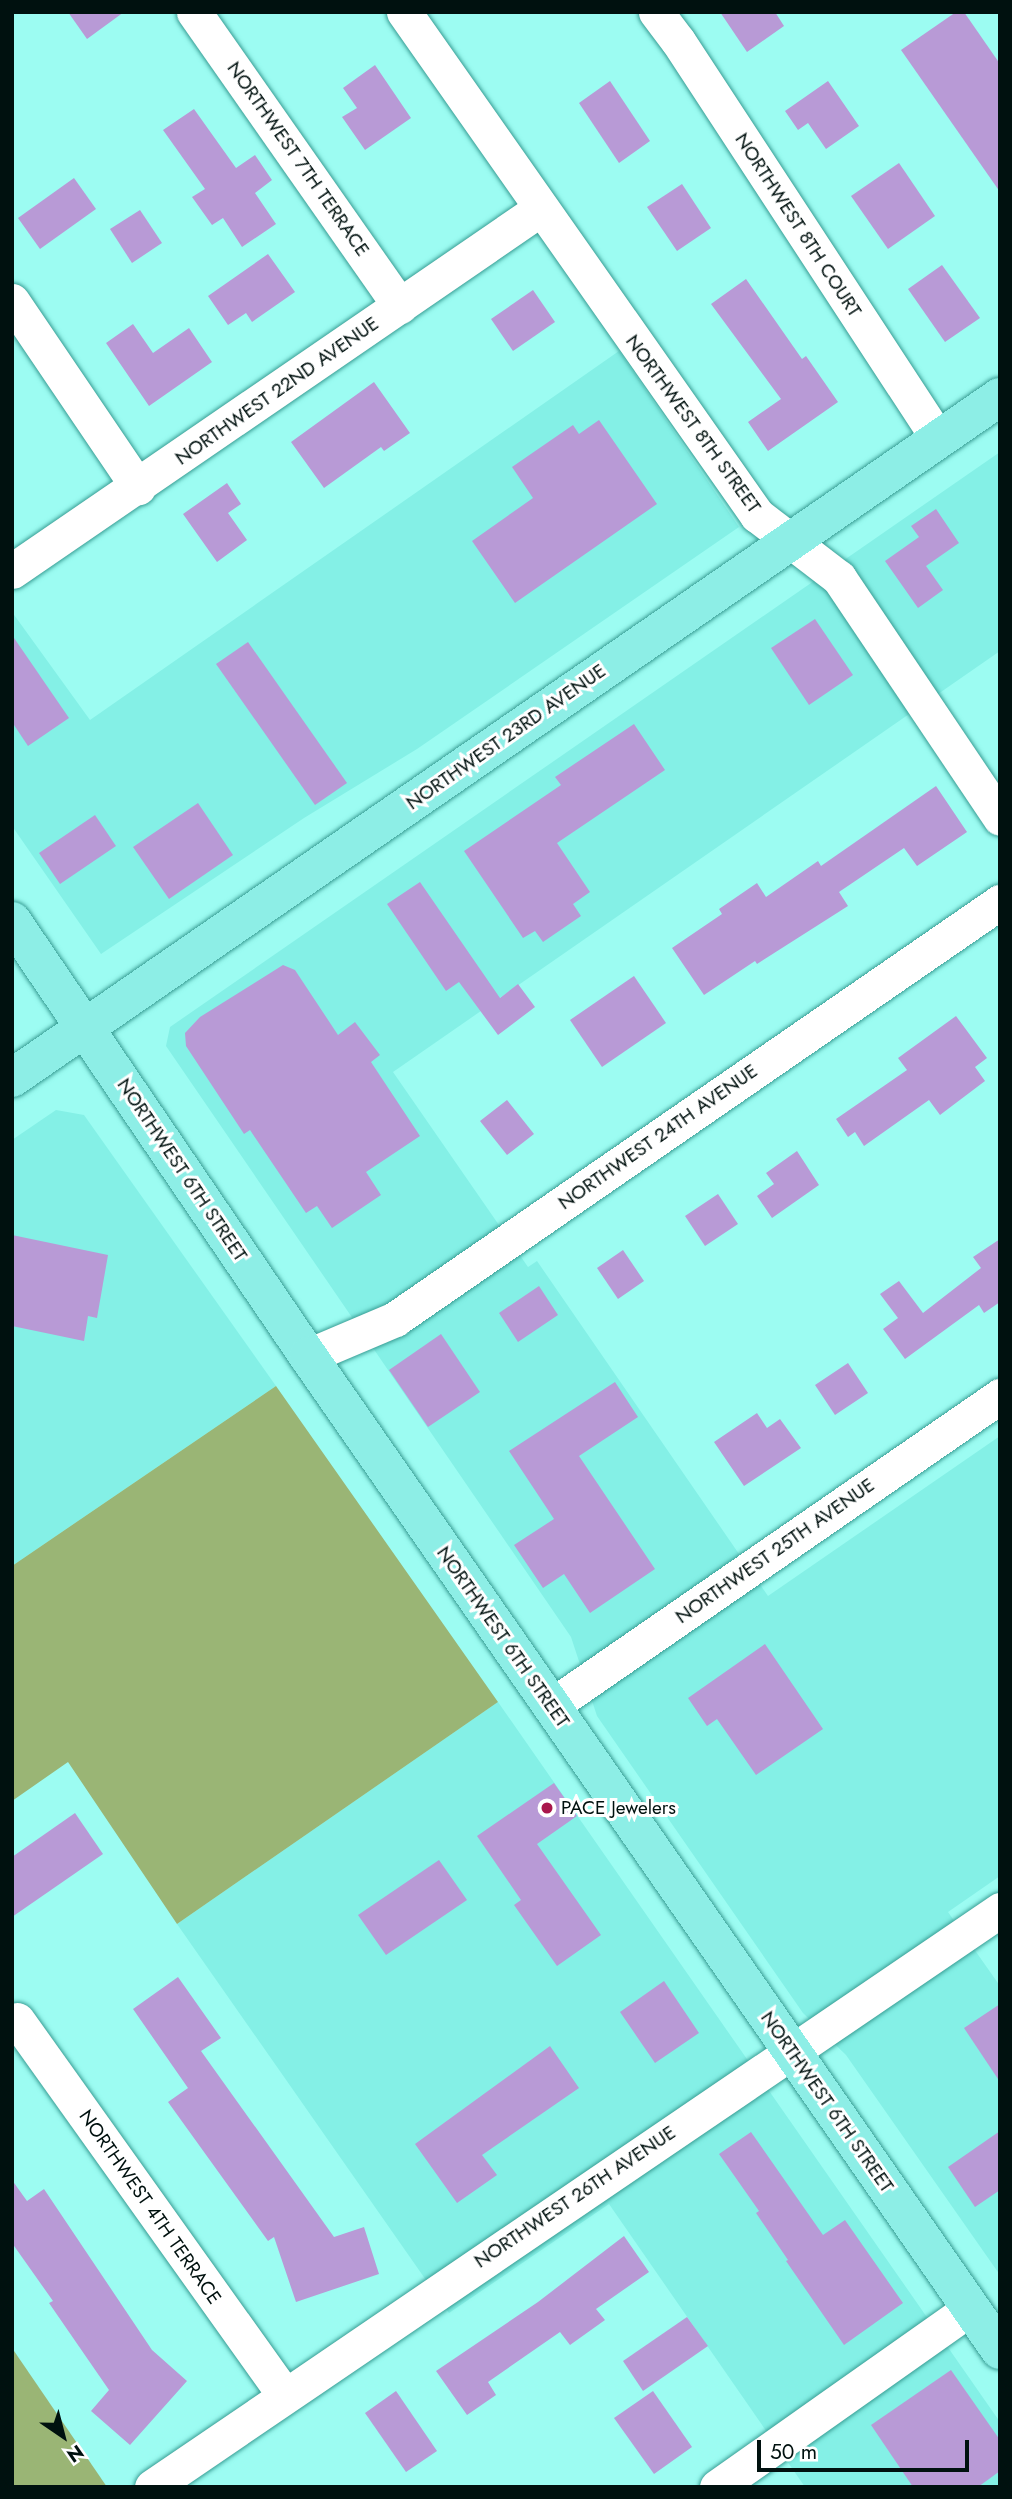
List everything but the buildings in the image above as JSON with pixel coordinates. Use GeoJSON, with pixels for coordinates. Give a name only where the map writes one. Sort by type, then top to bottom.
{"type":"FeatureCollection","features":[{"type":"Feature","properties":{"kind":"main road","name":"NORTHWEST 23RD AVENUE"},"geometry":{"type":"LineString","coordinates":[[12,1078],[1000,397]]}},
{"type":"Feature","properties":{"kind":"main road","name":"NORTHWEST 6TH STREET"},"geometry":{"type":"LineString","coordinates":[[12,921],[307,1356],[1000,2350]]}},
{"type":"Feature","properties":{"kind":"street","name":"NORTHWEST 7TH TERRACE"},"geometry":{"type":"LineString","coordinates":[[194,12],[400,306]]}},
{"type":"Feature","properties":{"kind":"street","name":"NORTHWEST 8TH STREET"},"geometry":{"type":"LineString","coordinates":[[404,12],[757,515],[839,578],[1000,818]]}},
{"type":"Feature","properties":{"kind":"street","name":"NORTHWEST 8TH COURT"},"geometry":{"type":"LineString","coordinates":[[656,12],[685,52],[938,439]]}},
{"type":"Feature","properties":{"kind":"street","name":"NORTHWEST 22ND AVENUE"},"geometry":{"type":"LineString","coordinates":[[12,571],[540,209]]}},
{"type":"Feature","properties":{"kind":"street"},"geometry":{"type":"LineString","coordinates":[[12,301],[138,487]]}},
{"type":"Feature","properties":{"kind":"street","name":"NORTHWEST 24TH AVENUE"},"geometry":{"type":"LineString","coordinates":[[307,1356],[395,1319],[1000,902]]}},
{"type":"Feature","properties":{"kind":"street","name":"NORTHWEST 25TH AVENUE"},"geometry":{"type":"LineString","coordinates":[[551,1706],[1000,1396]]}},
{"type":"Feature","properties":{"kind":"street","name":"NORTHWEST 26TH AVENUE"},"geometry":{"type":"LineString","coordinates":[[152,2487],[284,2394],[1000,1910]]}},
{"type":"Feature","properties":{"kind":"street","name":"NORTHWEST 4TH TERRACE"},"geometry":{"type":"LineString","coordinates":[[17,2020],[284,2394]]}},
{"type":"Feature","properties":{"kind":"street"},"geometry":{"type":"LineString","coordinates":[[717,2487],[971,2308]]}},
{"type":"Feature","properties":{"kind":"shaded area"},"geometry":{"type":"Polygon","coordinates":[[[619,351],[739,527],[417,749],[304,818],[101,954],[12,826],[12,612],[90,720],[619,351]]]}},
{"type":"Feature","properties":{"kind":"shaded area"},"geometry":{"type":"Polygon","coordinates":[[[1000,452],[1000,651],[393,1072],[528,1267],[537,1261],[768,1596],[1000,1436],[1000,1876],[948,1912],[1000,1986],[1000,2275],[846,2055],[803,2013],[597,1716],[571,1637],[166,1046],[170,1027],[1000,452]]]}},
{"type":"Feature","properties":{"kind":"shaded area"},"geometry":{"type":"Polygon","coordinates":[[[56,1110],[84,1115],[276,1386],[12,1566],[12,1140],[56,1110]]]}},
{"type":"Feature","properties":{"kind":"shaded area"},"geometry":{"type":"Polygon","coordinates":[[[498,1702],[1000,2422],[1000,2487],[805,2487],[609,2204],[449,2313],[177,1924],[498,1702]]]}},
{"type":"Feature","properties":{"kind":"green space"},"geometry":{"type":"Polygon","coordinates":[[[276,1386],[498,1702],[177,1924],[68,1762],[12,1801],[12,1566],[276,1386]]]}},
{"type":"Feature","properties":{"kind":"green space"},"geometry":{"type":"Polygon","coordinates":[[[12,2348],[107,2487],[12,2487],[12,2348]]]}},
{"type":"Feature","properties":{"kind":"place","name":"PACE Jewelers"},"geometry":{"type":"Point","coordinates":[547,1808]}}]}
